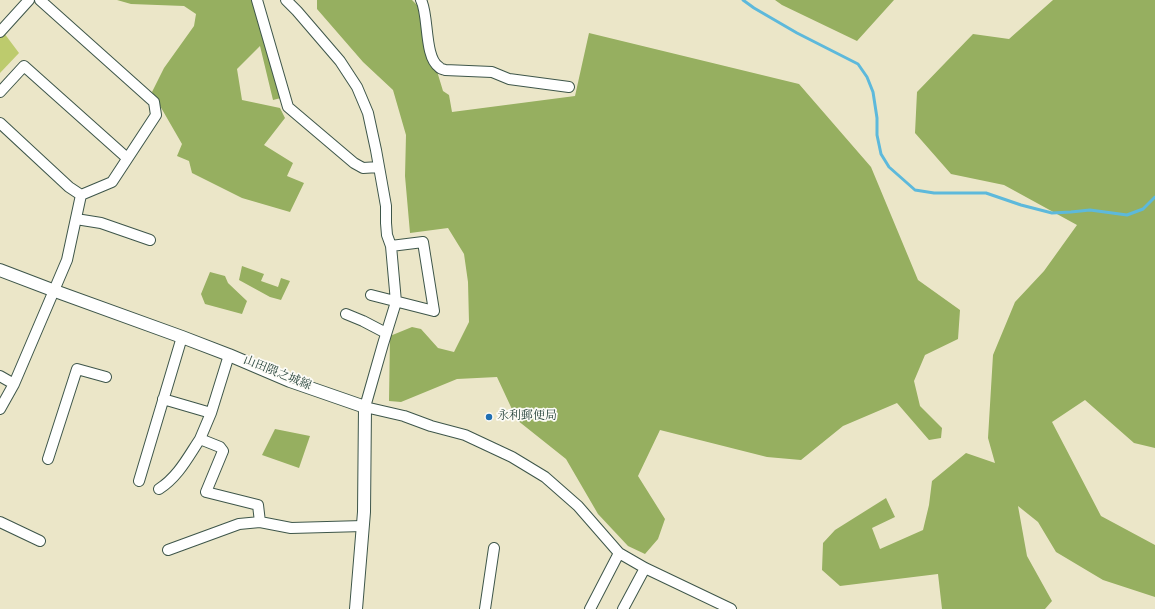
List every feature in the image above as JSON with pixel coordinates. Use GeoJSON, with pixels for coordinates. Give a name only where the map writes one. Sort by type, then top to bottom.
{"type":"FeatureCollection","features":[{"type":"Feature","properties":{"kind":"main road","name":"山田隈之城線"},"geometry":{"type":"LineString","coordinates":[[0,270],[182,336],[290,381],[366,407]]}},
{"type":"Feature","properties":{"kind":"main road"},"geometry":{"type":"LineString","coordinates":[[356,609],[364,512],[366,407]]}},
{"type":"Feature","properties":{"kind":"street"},"geometry":{"type":"LineString","coordinates":[[0,32],[29,0]]}},
{"type":"Feature","properties":{"kind":"street"},"geometry":{"type":"LineString","coordinates":[[40,0],[154,102],[156,115],[112,182],[81,195]]}},
{"type":"Feature","properties":{"kind":"street"},"geometry":{"type":"LineString","coordinates":[[257,0],[288,107],[354,163],[363,168],[379,168]]}},
{"type":"Feature","properties":{"kind":"street"},"geometry":{"type":"LineString","coordinates":[[286,0],[340,61],[357,87],[368,113],[379,168],[386,206],[386,223],[391,246],[396,302],[366,407],[404,416],[431,426],[465,435],[512,457],[545,477],[578,506],[619,553],[645,568],[731,609]]}},
{"type":"Feature","properties":{"kind":"street"},"geometry":{"type":"LineString","coordinates":[[421,0],[424,8],[427,38],[433,60],[438,67],[444,70],[492,72],[509,79],[569,87]]}},
{"type":"Feature","properties":{"kind":"street"},"geometry":{"type":"LineString","coordinates":[[0,92],[24,66],[127,158]]}},
{"type":"Feature","properties":{"kind":"street"},"geometry":{"type":"LineString","coordinates":[[0,123],[69,187],[81,195]]}},
{"type":"Feature","properties":{"kind":"street"},"geometry":{"type":"LineString","coordinates":[[0,409],[14,384],[67,260],[81,195]]}},
{"type":"Feature","properties":{"kind":"street"},"geometry":{"type":"LineString","coordinates":[[76,219],[101,224],[150,240]]}},
{"type":"Feature","properties":{"kind":"street"},"geometry":{"type":"LineString","coordinates":[[371,296],[434,311],[423,242],[391,246]]}},
{"type":"Feature","properties":{"kind":"street"},"geometry":{"type":"LineString","coordinates":[[346,314],[363,321],[386,334]]}},
{"type":"Feature","properties":{"kind":"street"},"geometry":{"type":"LineString","coordinates":[[139,481],[182,336]]}},
{"type":"Feature","properties":{"kind":"street"},"geometry":{"type":"LineString","coordinates":[[159,489],[168,484],[179,472],[200,439],[211,412],[229,355]]}},
{"type":"Feature","properties":{"kind":"street"},"geometry":{"type":"LineString","coordinates":[[48,459],[77,369],[106,377]]}},
{"type":"Feature","properties":{"kind":"street"},"geometry":{"type":"LineString","coordinates":[[0,376],[14,384]]}},
{"type":"Feature","properties":{"kind":"street"},"geometry":{"type":"LineString","coordinates":[[163,399],[211,412]]}},
{"type":"Feature","properties":{"kind":"street"},"geometry":{"type":"LineString","coordinates":[[200,439],[220,447],[223,451],[206,492],[258,505],[260,522]]}},
{"type":"Feature","properties":{"kind":"street"},"geometry":{"type":"LineString","coordinates":[[0,522],[40,541]]}},
{"type":"Feature","properties":{"kind":"street"},"geometry":{"type":"LineString","coordinates":[[168,550],[239,524],[260,522],[291,528],[363,526]]}},
{"type":"Feature","properties":{"kind":"street"},"geometry":{"type":"LineString","coordinates":[[485,609],[494,548]]}},
{"type":"Feature","properties":{"kind":"street"},"geometry":{"type":"LineString","coordinates":[[590,609],[619,553]]}},
{"type":"Feature","properties":{"kind":"street"},"geometry":{"type":"LineString","coordinates":[[623,609],[645,568]]}},
{"type":"Feature","properties":{"kind":"green space"},"geometry":{"type":"Polygon","coordinates":[[[117,0],[253,0],[281,98],[273,100],[260,46],[237,69],[242,100],[280,108],[285,118],[264,145],[293,163],[287,176],[304,183],[290,212],[242,198],[192,173],[189,161],[177,156],[182,144],[152,92],[164,68],[194,26],[196,14],[184,6],[131,4],[117,0]]]}},
{"type":"Feature","properties":{"kind":"green space"},"geometry":{"type":"Polygon","coordinates":[[[317,0],[412,0],[417,5],[443,91],[449,95],[452,112],[575,96],[589,33],[799,84],[871,167],[918,280],[960,310],[958,339],[925,355],[914,381],[920,406],[942,428],[941,438],[929,440],[897,403],[843,426],[801,460],[767,457],[660,430],[638,476],[665,519],[658,539],[645,554],[628,546],[598,514],[566,459],[517,420],[497,377],[457,379],[401,402],[389,401],[390,336],[412,327],[421,329],[438,348],[454,352],[469,322],[468,282],[464,254],[448,228],[410,233],[405,176],[406,135],[393,90],[363,62],[317,9],[317,0]]]}},
{"type":"Feature","properties":{"kind":"green space"},"geometry":{"type":"Polygon","coordinates":[[[775,0],[894,0],[857,41],[782,5],[775,0]]]}},
{"type":"Feature","properties":{"kind":"green space"},"geometry":{"type":"Polygon","coordinates":[[[1053,0],[1155,0],[1155,448],[1134,443],[1085,400],[1052,422],[1101,516],[1155,545],[1155,597],[1103,580],[1056,552],[1038,522],[1018,506],[1027,556],[1052,601],[1045,609],[942,609],[938,574],[840,586],[822,570],[823,543],[835,530],[886,498],[895,517],[872,528],[880,549],[923,530],[929,505],[932,481],[966,453],[995,463],[988,438],[993,355],[1015,302],[1044,271],[1077,225],[1004,185],[951,174],[915,133],[917,92],[973,34],[1009,39],[1053,0]]]}},
{"type":"Feature","properties":{"kind":"green space"},"geometry":{"type":"Polygon","coordinates":[[[4,33],[19,53],[0,73],[0,36],[4,33]]]}},
{"type":"Feature","properties":{"kind":"green space"},"geometry":{"type":"Polygon","coordinates":[[[242,266],[264,274],[261,281],[278,287],[281,278],[290,281],[281,300],[270,297],[239,280],[242,266]]]}},
{"type":"Feature","properties":{"kind":"green space"},"geometry":{"type":"Polygon","coordinates":[[[210,272],[225,276],[228,283],[247,301],[242,314],[205,304],[201,294],[210,272]]]}},
{"type":"Feature","properties":{"kind":"green space"},"geometry":{"type":"Polygon","coordinates":[[[275,429],[310,436],[299,468],[262,455],[275,429]]]}},
{"type":"Feature","properties":{"kind":"waterway"},"geometry":{"type":"LineString","coordinates":[[743,0],[797,33],[858,64],[867,77],[873,92],[877,118],[877,135],[881,154],[889,167],[915,190],[934,193],[986,193],[1021,205],[1052,213],[1090,210],[1127,215],[1143,209],[1155,197]]}},
{"type":"Feature","properties":{"kind":"place","name":"永利郵便局"},"geometry":{"type":"Point","coordinates":[489,417]}}]}
